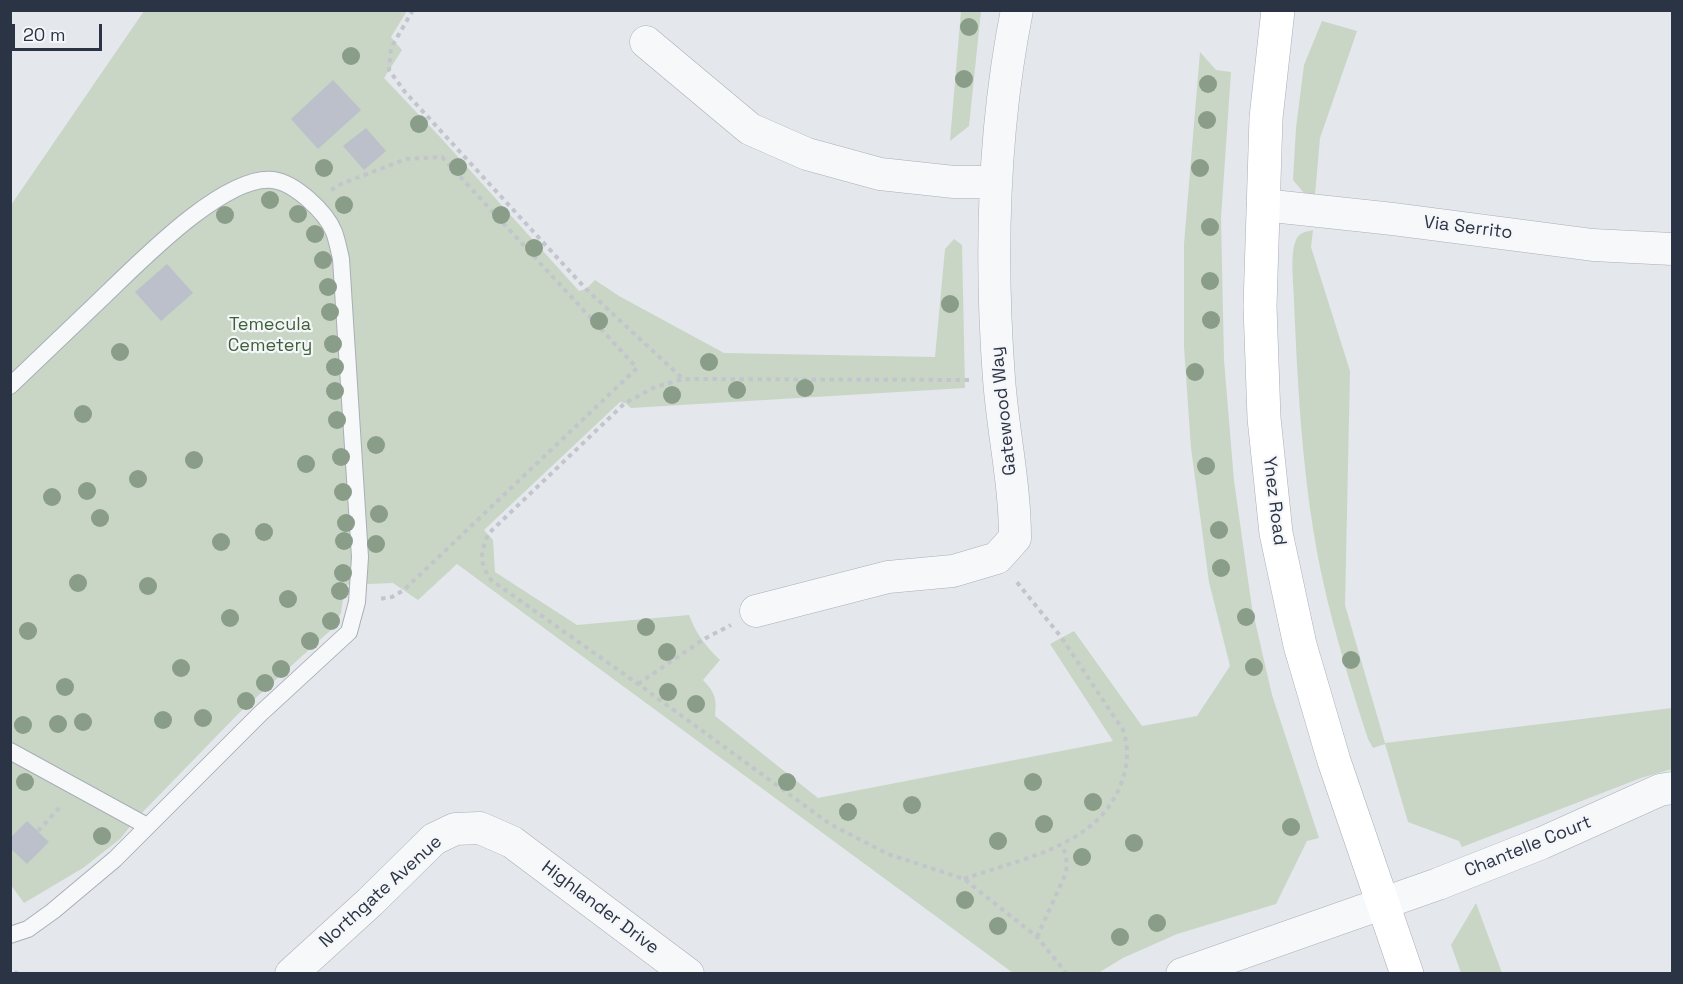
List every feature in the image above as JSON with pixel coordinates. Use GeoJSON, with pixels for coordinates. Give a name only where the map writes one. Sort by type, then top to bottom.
{"type":"FeatureCollection","features":[{"type":"Feature","properties":{"kind":"main road","name":"Ynez Road"},"geometry":{"type":"LineString","coordinates":[[1278,10],[1266,118],[1260,306],[1264,418],[1276,533],[1302,655],[1334,761],[1407,974]]}},
{"type":"Feature","properties":{"kind":"street","name":"Gatewood Way"},"geometry":{"type":"LineString","coordinates":[[997,558],[1015,538],[1015,511],[998,369],[994,298],[996,182],[1009,50],[1017,10]]}},
{"type":"Feature","properties":{"kind":"street"},"geometry":{"type":"LineString","coordinates":[[646,42],[699,89],[750,129],[807,154],[880,174],[954,182],[996,182]]}},
{"type":"Feature","properties":{"kind":"street","name":"Via Serrito"},"geometry":{"type":"LineString","coordinates":[[1263,205],[1593,244],[1672,249]]}},
{"type":"Feature","properties":{"kind":"street"},"geometry":{"type":"LineString","coordinates":[[756,612],[888,577],[953,571],[997,558]]}},
{"type":"Feature","properties":{"kind":"street","name":"Chantelle Court"},"geometry":{"type":"LineString","coordinates":[[1182,974],[1383,904],[1542,843],[1660,790],[1672,788]]}},
{"type":"Feature","properties":{"kind":"street","name":"Northgate Avenue"},"geometry":{"type":"LineString","coordinates":[[291,974],[370,902],[434,839],[455,829],[480,828],[512,842]]}},
{"type":"Feature","properties":{"kind":"street","name":"Highlander Drive"},"geometry":{"type":"LineString","coordinates":[[512,842],[688,974]]}},
{"type":"Feature","properties":{"kind":"lane"},"geometry":{"type":"LineString","coordinates":[[10,386],[170,232],[231,189],[273,180],[297,190],[312,201],[333,230],[341,259],[360,557],[357,602],[349,632],[260,714],[115,859],[53,911],[28,929],[10,935]]}},
{"type":"Feature","properties":{"kind":"lane"},"geometry":{"type":"LineString","coordinates":[[10,751],[147,826]]}},
{"type":"Feature","properties":{"kind":"path"},"geometry":{"type":"LineString","coordinates":[[413,10],[391,48],[389,70],[400,85],[586,289],[683,379]]}},
{"type":"Feature","properties":{"kind":"path"},"geometry":{"type":"LineString","coordinates":[[312,201],[341,184],[406,159],[442,157],[637,368],[404,590],[392,597],[357,602]]}},
{"type":"Feature","properties":{"kind":"path"},"geometry":{"type":"LineString","coordinates":[[964,879],[1064,845],[1086,832],[1116,796],[1123,777],[1127,755],[1127,743],[1123,730],[1061,637],[997,558]]}},
{"type":"Feature","properties":{"kind":"path"},"geometry":{"type":"LineString","coordinates":[[638,684],[704,639],[756,612]]}},
{"type":"Feature","properties":{"kind":"path"},"geometry":{"type":"LineString","coordinates":[[38,831],[78,788]]}},
{"type":"Feature","properties":{"kind":"path"},"geometry":{"type":"LineString","coordinates":[[1037,937],[1066,873],[1064,845]]}},
{"type":"Feature","properties":{"kind":"green space","name":"Temecula Cemetery"},"geometry":{"type":"Polygon","coordinates":[[[144,11],[407,11],[391,37],[402,50],[384,78],[579,291],[586,289],[595,280],[619,296],[724,353],[935,357],[945,249],[954,239],[962,245],[965,388],[631,408],[620,402],[484,530],[493,540],[495,572],[577,625],[689,615],[702,639],[720,660],[703,680],[714,696],[715,716],[818,798],[1113,741],[1050,644],[1074,631],[1142,726],[1197,716],[1230,666],[1209,582],[1191,448],[1184,347],[1184,244],[1200,52],[1216,70],[1231,72],[1221,218],[1224,360],[1234,481],[1252,608],[1272,695],[1319,838],[1307,841],[1276,904],[1177,934],[1123,958],[1098,973],[1013,973],[457,564],[418,600],[393,583],[345,585],[341,613],[332,629],[239,713],[136,819],[120,839],[83,868],[24,903],[11,885],[11,205],[144,11]]]}},
{"type":"Feature","properties":{"kind":"green space"},"geometry":{"type":"Polygon","coordinates":[[[961,11],[981,11],[969,126],[950,141],[961,11]]]}},
{"type":"Feature","properties":{"kind":"green space"},"geometry":{"type":"Polygon","coordinates":[[[1322,21],[1357,31],[1320,138],[1315,195],[1304,193],[1293,180],[1296,128],[1304,65],[1322,21]]]}},
{"type":"Feature","properties":{"kind":"green space"},"geometry":{"type":"Polygon","coordinates":[[[1313,230],[1311,247],[1350,371],[1345,605],[1385,743],[1672,708],[1672,769],[1641,778],[1462,847],[1459,841],[1408,822],[1385,744],[1373,748],[1368,739],[1338,641],[1316,547],[1306,477],[1300,406],[1293,260],[1297,238],[1302,233],[1313,230]]]}},
{"type":"Feature","properties":{"kind":"green space"},"geometry":{"type":"Polygon","coordinates":[[[1476,903],[1502,973],[1461,973],[1451,945],[1476,903]]]}},
{"type":"Feature","properties":{"kind":"building"},"geometry":{"type":"Polygon","coordinates":[[[333,80],[361,110],[318,149],[291,119],[333,80]]]}},
{"type":"Feature","properties":{"kind":"building"},"geometry":{"type":"Polygon","coordinates":[[[366,128],[386,151],[364,170],[343,146],[366,128]]]}},
{"type":"Feature","properties":{"kind":"building"},"geometry":{"type":"Polygon","coordinates":[[[167,264],[193,293],[161,321],[135,292],[167,264]]]}},
{"type":"Feature","properties":{"kind":"building"},"geometry":{"type":"Polygon","coordinates":[[[27,821],[49,842],[27,864],[10,848],[10,838],[27,821]]]}}]}
